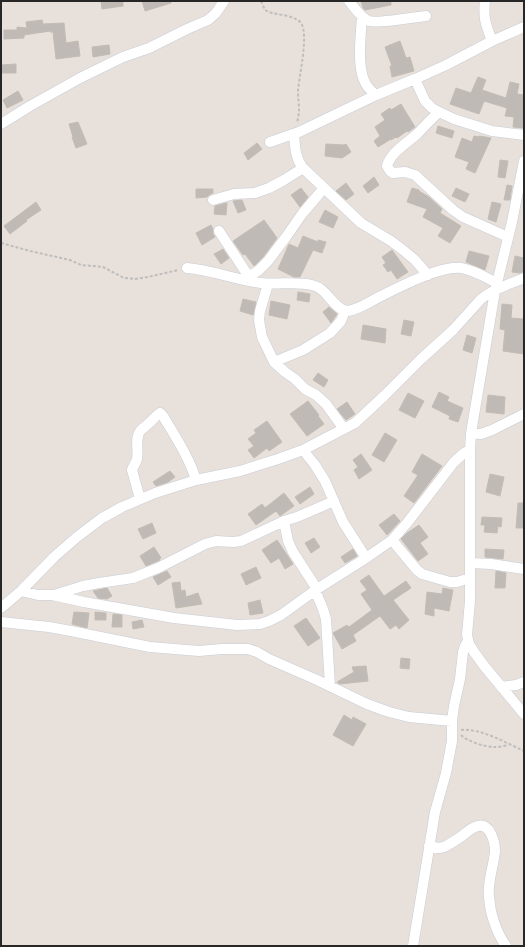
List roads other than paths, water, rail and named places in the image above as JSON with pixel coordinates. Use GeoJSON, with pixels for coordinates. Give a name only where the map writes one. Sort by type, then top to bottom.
{"type":"FeatureCollection","features":[{"type":"Feature","properties":{"kind":"street"},"geometry":{"type":"LineString","coordinates":[[1,124],[86,75],[123,57],[149,48],[208,20],[216,13],[224,1]]}},
{"type":"Feature","properties":{"kind":"street"},"geometry":{"type":"LineString","coordinates":[[349,1],[362,16],[369,21],[377,22],[426,16]]}},
{"type":"Feature","properties":{"kind":"street"},"geometry":{"type":"LineString","coordinates":[[485,1],[484,18],[492,41]]}},
{"type":"Feature","properties":{"kind":"street"},"geometry":{"type":"LineString","coordinates":[[362,16],[360,37],[362,71],[368,88],[376,95]]}},
{"type":"Feature","properties":{"kind":"street"},"geometry":{"type":"LineString","coordinates":[[270,142],[296,133],[376,95],[446,65],[492,41],[524,27]]}},
{"type":"Feature","properties":{"kind":"street"},"geometry":{"type":"LineString","coordinates":[[415,79],[425,102],[439,112],[454,119],[492,131],[524,134]]}},
{"type":"Feature","properties":{"kind":"street"},"geometry":{"type":"LineString","coordinates":[[439,112],[415,136],[396,152],[388,162],[387,166],[393,173],[406,172],[415,175],[453,210],[463,217],[508,237]]}},
{"type":"Feature","properties":{"kind":"street"},"geometry":{"type":"LineString","coordinates":[[296,133],[296,155],[299,164],[361,223],[391,241],[415,260],[428,275]]}},
{"type":"Feature","properties":{"kind":"street"},"geometry":{"type":"LineString","coordinates":[[524,161],[496,287],[471,433],[470,601],[467,635],[468,641],[474,652],[524,714]]}},
{"type":"Feature","properties":{"kind":"street"},"geometry":{"type":"LineString","coordinates":[[213,200],[234,194],[255,193],[284,180],[303,168]]}},
{"type":"Feature","properties":{"kind":"street"},"geometry":{"type":"LineString","coordinates":[[246,278],[259,270],[268,261],[302,214],[324,188]]}},
{"type":"Feature","properties":{"kind":"street"},"geometry":{"type":"LineString","coordinates":[[219,231],[246,278]]}},
{"type":"Feature","properties":{"kind":"street"},"geometry":{"type":"LineString","coordinates":[[187,268],[246,278],[268,284],[312,285],[320,288],[345,311],[350,311],[357,308],[428,275],[448,269],[460,268],[470,270],[480,274],[496,287]]}},
{"type":"Feature","properties":{"kind":"street"},"geometry":{"type":"LineString","coordinates":[[1,608],[21,591],[54,557],[102,518],[122,507],[156,493],[196,480],[240,471],[278,460],[303,450],[355,423],[453,330],[481,299],[496,287],[524,278]]}},
{"type":"Feature","properties":{"kind":"street"},"geometry":{"type":"LineString","coordinates":[[268,284],[260,310],[259,320],[262,336],[274,362],[305,389],[316,395],[326,404],[344,429]]}},
{"type":"Feature","properties":{"kind":"street"},"geometry":{"type":"LineString","coordinates":[[274,362],[304,350],[330,333],[341,321],[345,311]]}},
{"type":"Feature","properties":{"kind":"street"},"geometry":{"type":"LineString","coordinates":[[140,500],[132,470],[137,458],[137,437],[154,417],[159,414],[162,416],[184,451],[193,469],[196,480]]}},
{"type":"Feature","properties":{"kind":"street"},"geometry":{"type":"LineString","coordinates":[[471,433],[481,434],[524,414]]}},
{"type":"Feature","properties":{"kind":"street"},"geometry":{"type":"LineString","coordinates":[[303,450],[325,481],[343,522],[366,558]]}},
{"type":"Feature","properties":{"kind":"street"},"geometry":{"type":"LineString","coordinates":[[21,591],[38,595],[52,595],[174,618],[237,626],[260,624],[281,615],[392,540],[454,462],[470,450]]}},
{"type":"Feature","properties":{"kind":"street"},"geometry":{"type":"LineString","coordinates":[[52,595],[83,586],[133,578],[158,568],[205,544],[216,541],[241,541],[334,501]]}},
{"type":"Feature","properties":{"kind":"street"},"geometry":{"type":"LineString","coordinates":[[284,522],[288,541],[316,590],[323,608],[326,619],[330,686]]}},
{"type":"Feature","properties":{"kind":"street"},"geometry":{"type":"LineString","coordinates":[[392,540],[422,574],[450,582],[457,582],[470,578]]}},
{"type":"Feature","properties":{"kind":"street"},"geometry":{"type":"LineString","coordinates":[[470,563],[491,564],[524,570]]}},
{"type":"Feature","properties":{"kind":"street"},"geometry":{"type":"LineString","coordinates":[[1,622],[70,630],[150,648],[199,651],[248,649],[367,704],[389,712],[454,728]]}},
{"type":"Feature","properties":{"kind":"street"},"geometry":{"type":"LineString","coordinates":[[413,946],[435,812],[446,773],[452,741],[454,728],[454,706],[460,679],[463,652],[468,641]]}},
{"type":"Feature","properties":{"kind":"street"},"geometry":{"type":"LineString","coordinates":[[502,687],[524,682]]}},
{"type":"Feature","properties":{"kind":"street"},"geometry":{"type":"LineString","coordinates":[[429,846],[439,848],[444,847],[478,826],[483,826],[489,831],[494,841],[495,850],[490,881],[489,896],[491,910],[501,939],[506,946]]}}]}
